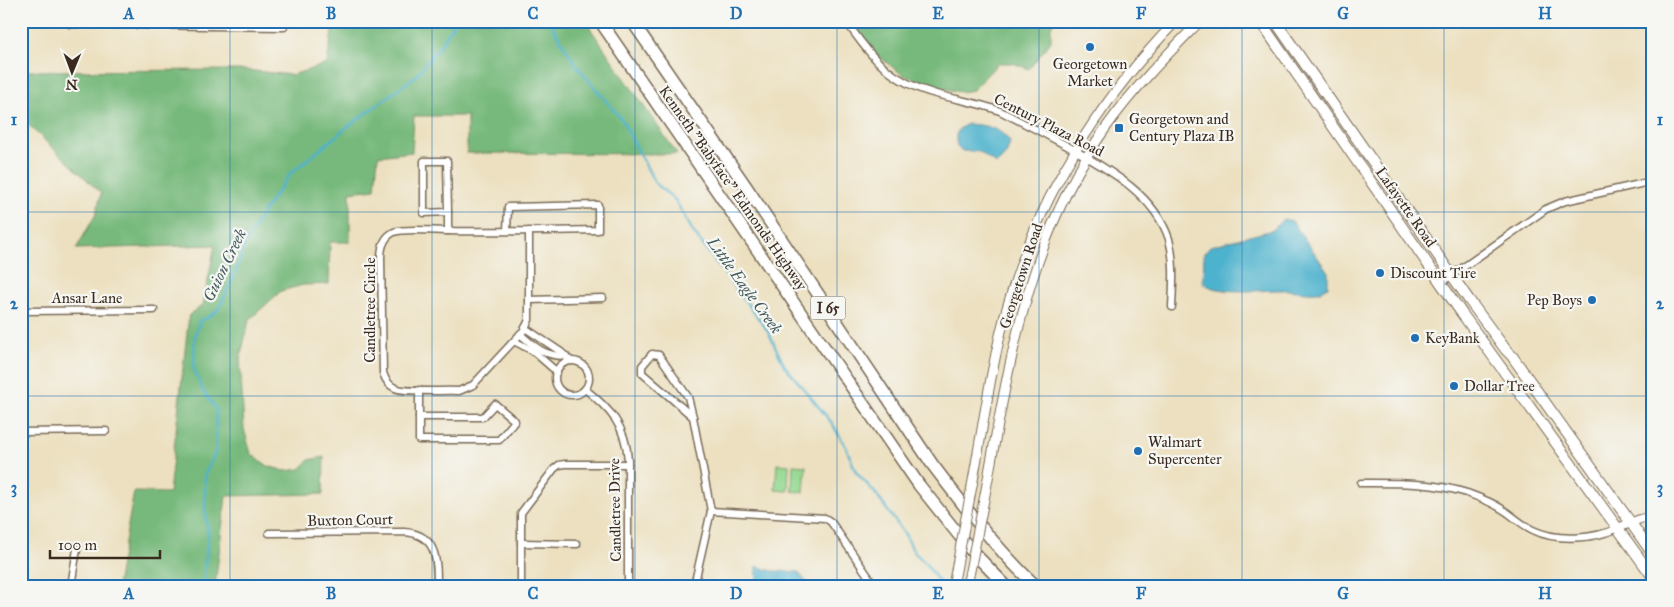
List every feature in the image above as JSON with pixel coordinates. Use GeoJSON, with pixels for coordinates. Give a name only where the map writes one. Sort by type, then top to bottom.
{"type":"FeatureCollection","features":[{"type":"Feature","properties":{"kind":"highway","name":"Kenneth \"Babyface\" Edmonds Highway"},"geometry":{"type":"LineString","coordinates":[[600,21],[919,484],[970,549],[1006,586]]}},
{"type":"Feature","properties":{"kind":"highway","name":"Kenneth \"Babyface\" Edmonds Highway"},"geometry":{"type":"LineString","coordinates":[[632,21],[745,185],[932,464],[962,504],[1018,569],[1036,586]]}},
{"type":"Feature","properties":{"kind":"main road","name":"Georgetown Road"},"geometry":{"type":"LineString","coordinates":[[954,586],[1001,333],[1015,283],[1042,212],[1074,150],[1091,124],[1113,94],[1176,21]]}},
{"type":"Feature","properties":{"kind":"main road","name":"Georgetown Road"},"geometry":{"type":"LineString","coordinates":[[967,586],[1014,339],[1028,288],[1051,226],[1069,188],[1106,127],[1141,82],[1200,21]]}},
{"type":"Feature","properties":{"kind":"main road","name":"Lafayette Road"},"geometry":{"type":"LineString","coordinates":[[1260,21],[1441,283],[1653,578]]}},
{"type":"Feature","properties":{"kind":"main road","name":"Lafayette Road"},"geometry":{"type":"LineString","coordinates":[[1275,21],[1452,275],[1516,361],[1653,554]]}},
{"type":"Feature","properties":{"kind":"street"},"geometry":{"type":"LineString","coordinates":[[70,24],[284,27],[283,21]]}},
{"type":"Feature","properties":{"kind":"street","name":"Century Plaza Road"},"geometry":{"type":"LineString","coordinates":[[846,21],[872,57],[885,69],[905,82],[930,93],[1000,111],[1087,157],[1129,185],[1143,198],[1160,219],[1167,235],[1172,255],[1172,308]]}},
{"type":"Feature","properties":{"kind":"street"},"geometry":{"type":"LineString","coordinates":[[448,212],[424,213],[424,161],[447,161],[448,212],[448,231]]}},
{"type":"Feature","properties":{"kind":"street"},"geometry":{"type":"LineString","coordinates":[[1441,283],[1546,209],[1565,201],[1653,180]]}},
{"type":"Feature","properties":{"kind":"street","name":"Candletree Circle"},"geometry":{"type":"LineString","coordinates":[[507,231],[508,207],[598,205],[598,230],[529,231],[507,231],[397,231],[388,237],[382,251],[383,375],[389,384],[396,389],[459,391],[470,387],[525,328]]}},
{"type":"Feature","properties":{"kind":"street"},"geometry":{"type":"LineString","coordinates":[[529,231],[529,320],[525,328],[569,359]]}},
{"type":"Feature","properties":{"kind":"street"},"geometry":{"type":"LineString","coordinates":[[529,300],[603,298]]}},
{"type":"Feature","properties":{"kind":"street","name":"Ansar Lane"},"geometry":{"type":"LineString","coordinates":[[21,311],[154,310]]}},
{"type":"Feature","properties":{"kind":"street"},"geometry":{"type":"LineString","coordinates":[[520,334],[546,354],[569,359],[582,364],[588,373],[589,379],[585,389],[576,395],[565,394],[557,386],[557,372],[569,359]]}},
{"type":"Feature","properties":{"kind":"street"},"geometry":{"type":"LineString","coordinates":[[514,341],[533,351],[557,372]]}},
{"type":"Feature","properties":{"kind":"street"},"geometry":{"type":"LineString","coordinates":[[693,418],[642,373],[642,365],[652,354],[659,355],[688,397],[693,418],[711,511],[694,586]]}},
{"type":"Feature","properties":{"kind":"street","name":"Candletree Drive"},"geometry":{"type":"LineString","coordinates":[[585,389],[602,402],[617,420],[625,439],[628,464],[628,586]]}},
{"type":"Feature","properties":{"kind":"street"},"geometry":{"type":"LineString","coordinates":[[418,390],[419,440],[499,440],[515,421],[494,404],[483,417],[419,417]]}},
{"type":"Feature","properties":{"kind":"street"},"geometry":{"type":"LineString","coordinates":[[21,432],[106,431]]}},
{"type":"Feature","properties":{"kind":"street"},"geometry":{"type":"LineString","coordinates":[[521,586],[521,513],[558,466],[564,464],[628,464]]}},
{"type":"Feature","properties":{"kind":"street"},"geometry":{"type":"LineString","coordinates":[[1361,483],[1439,485],[1468,493],[1500,507],[1531,529],[1550,536],[1588,536],[1610,532],[1642,518],[1653,516]]}},
{"type":"Feature","properties":{"kind":"street"},"geometry":{"type":"LineString","coordinates":[[711,511],[825,518],[831,522],[875,586]]}},
{"type":"Feature","properties":{"kind":"street","name":"Buxton Court"},"geometry":{"type":"LineString","coordinates":[[269,533],[407,532],[417,535],[428,543],[436,558],[437,586]]}},
{"type":"Feature","properties":{"kind":"street"},"geometry":{"type":"LineString","coordinates":[[521,543],[577,544]]}},
{"type":"Feature","properties":{"kind":"street"},"geometry":{"type":"LineString","coordinates":[[71,586],[76,549]]}},
{"type":"Feature","properties":{"kind":"green space"},"geometry":{"type":"Polygon","coordinates":[[[332,21],[585,21],[677,154],[467,153],[467,116],[414,116],[412,152],[378,156],[375,189],[350,192],[350,242],[330,242],[329,284],[303,285],[281,291],[249,320],[240,359],[244,429],[251,454],[268,466],[285,471],[300,469],[309,460],[324,457],[323,494],[226,496],[215,586],[117,586],[134,492],[169,493],[189,315],[203,305],[215,245],[76,249],[96,214],[101,193],[21,118],[21,71],[245,70],[292,75],[327,64],[332,21]]]}},
{"type":"Feature","properties":{"kind":"green space"},"geometry":{"type":"Polygon","coordinates":[[[852,21],[1055,21],[1051,26],[1051,41],[1029,69],[1013,63],[998,63],[973,90],[961,92],[941,88],[903,75],[874,53],[852,21]]]}},
{"type":"Feature","properties":{"kind":"green space"},"geometry":{"type":"Polygon","coordinates":[[[777,464],[789,465],[788,491],[775,490],[777,464]]]}},
{"type":"Feature","properties":{"kind":"green space"},"geometry":{"type":"Polygon","coordinates":[[[793,465],[806,466],[804,492],[792,491],[793,465]]]}},
{"type":"Feature","properties":{"kind":"water"},"geometry":{"type":"Polygon","coordinates":[[[967,124],[992,128],[1002,133],[1010,142],[1004,157],[996,164],[980,152],[963,151],[958,148],[956,135],[959,129],[967,124]]]}},
{"type":"Feature","properties":{"kind":"water"},"geometry":{"type":"Polygon","coordinates":[[[1283,219],[1292,221],[1328,272],[1328,287],[1318,292],[1289,290],[1232,291],[1211,287],[1203,283],[1204,253],[1210,246],[1273,230],[1283,219]]]}},
{"type":"Feature","properties":{"kind":"water"},"geometry":{"type":"Polygon","coordinates":[[[756,566],[772,571],[798,572],[810,586],[757,586],[756,566]]]}},
{"type":"Feature","properties":{"kind":"waterway","name":"Guion Creek"},"geometry":{"type":"LineString","coordinates":[[203,586],[208,534],[205,510],[205,474],[216,451],[216,409],[203,391],[194,369],[195,335],[200,320],[207,318],[218,310],[235,274],[249,237],[263,212],[290,174],[346,128],[416,76],[440,46],[455,21]]}},
{"type":"Feature","properties":{"kind":"waterway","name":"Little Eagle Creek"},"geometry":{"type":"LineString","coordinates":[[549,21],[576,65],[622,120],[655,183],[675,200],[694,233],[768,331],[784,365],[832,423],[846,447],[856,472],[875,493],[906,536],[914,552],[926,564],[942,586]]}},
{"type":"Feature","properties":{"kind":"place","name":"Georgetown Market"},"geometry":{"type":"Point","coordinates":[1090,47]}},
{"type":"Feature","properties":{"kind":"place","name":"Georgetown and Century Plaza IB"},"geometry":{"type":"Point","coordinates":[1119,128]}},
{"type":"Feature","properties":{"kind":"place","name":"Discount Tire"},"geometry":{"type":"Point","coordinates":[1380,273]}},
{"type":"Feature","properties":{"kind":"place","name":"Pep Boys"},"geometry":{"type":"Point","coordinates":[1592,300]}},
{"type":"Feature","properties":{"kind":"place","name":"KeyBank"},"geometry":{"type":"Point","coordinates":[1415,338]}},
{"type":"Feature","properties":{"kind":"place","name":"Dollar Tree"},"geometry":{"type":"Point","coordinates":[1454,386]}},
{"type":"Feature","properties":{"kind":"place","name":"Walmart Supercenter"},"geometry":{"type":"Point","coordinates":[1138,451]}}]}
